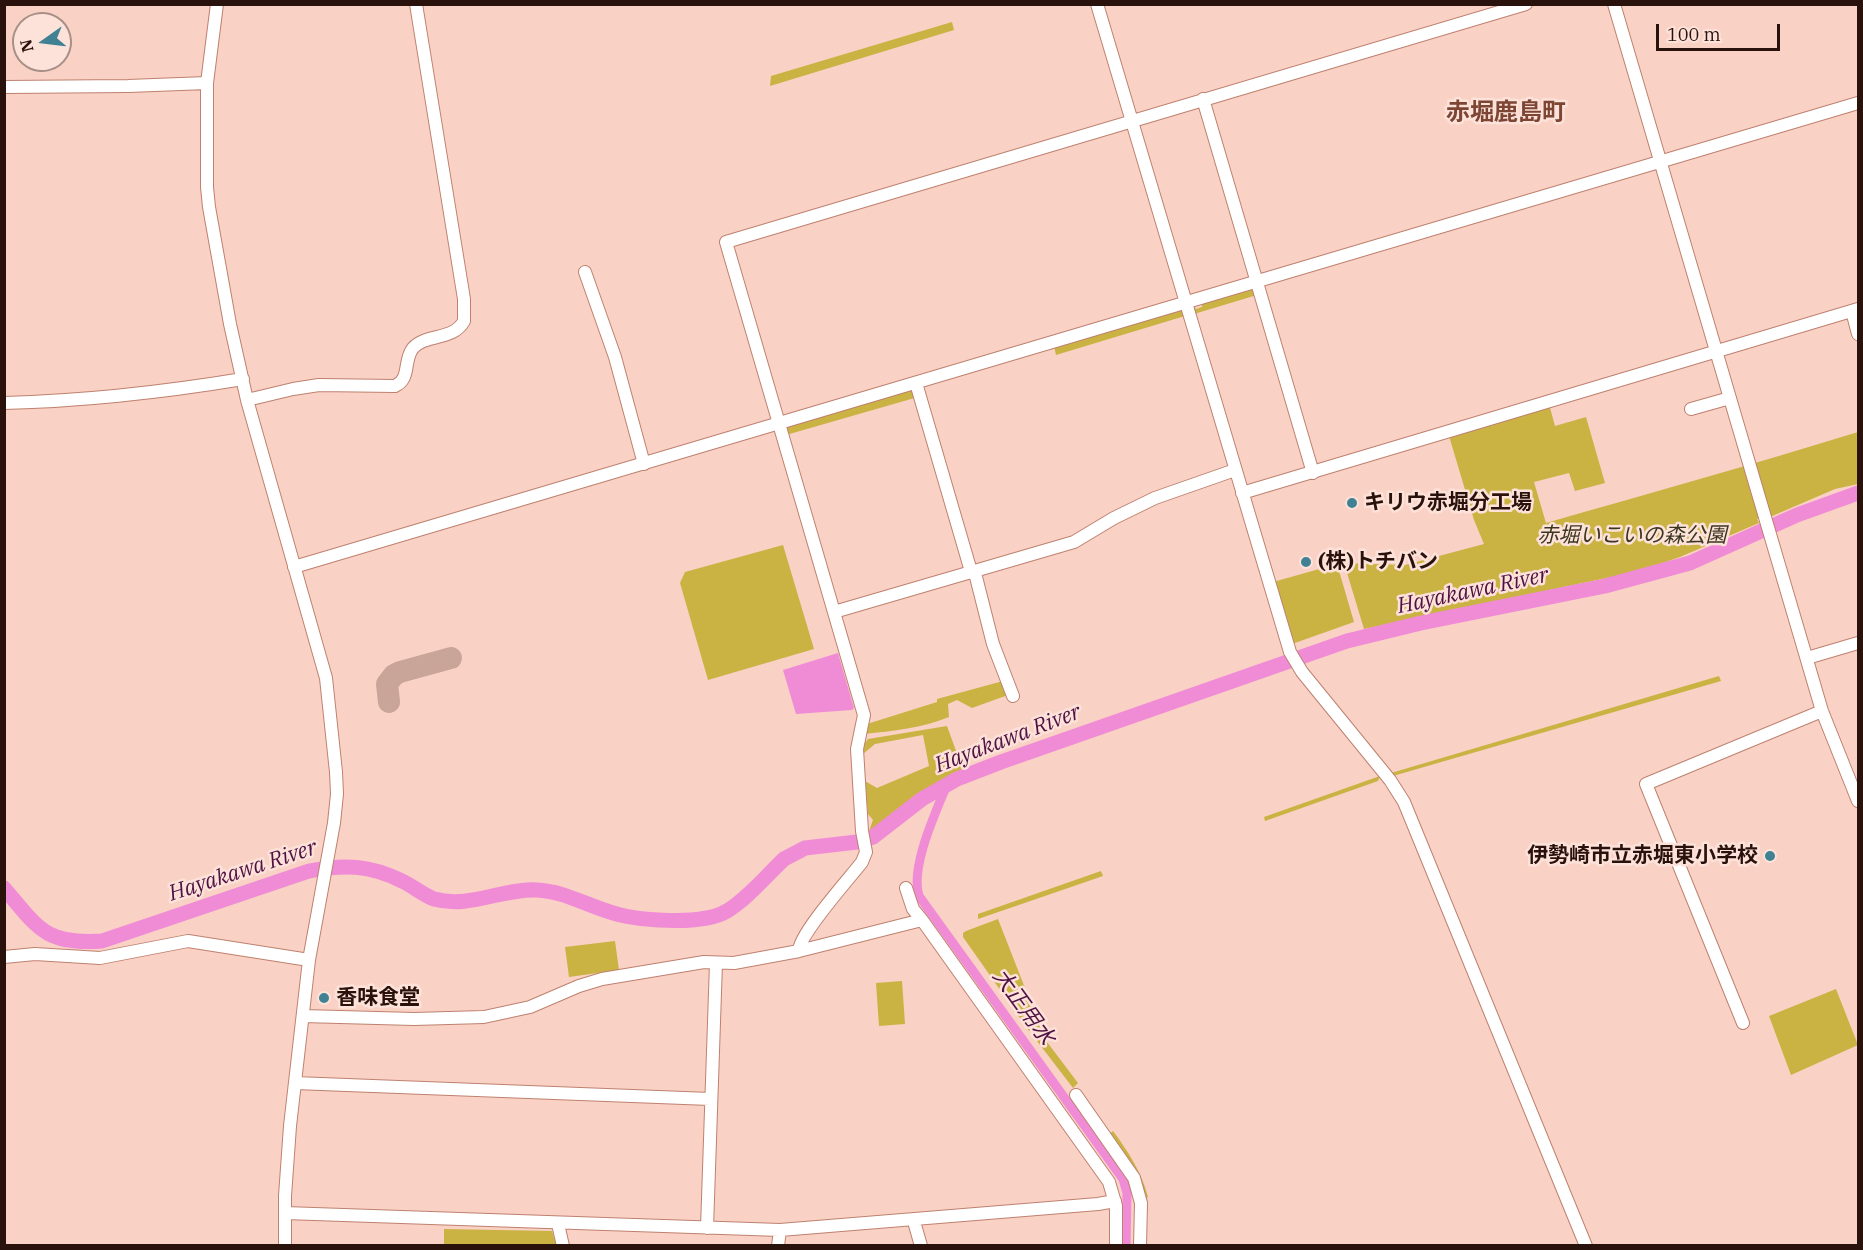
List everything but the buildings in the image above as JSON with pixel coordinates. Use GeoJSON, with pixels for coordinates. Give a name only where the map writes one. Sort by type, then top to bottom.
{"type":"FeatureCollection","features":[{"type":"Feature","properties":{"kind":"street"},"geometry":{"type":"LineString","coordinates":[[217,4],[207,83],[207,196],[228,315],[247,400],[327,689],[337,794],[328,859],[309,960],[287,1157],[285,1245]]}},
{"type":"Feature","properties":{"kind":"street"},"geometry":{"type":"LineString","coordinates":[[247,400],[320,385],[396,386],[401,384],[405,376],[408,358],[414,347],[455,332],[464,321],[464,299],[416,4]]}},
{"type":"Feature","properties":{"kind":"street"},"geometry":{"type":"LineString","coordinates":[[1097,4],[1290,652],[1300,669],[1395,787],[1407,807],[1586,1245]]}},
{"type":"Feature","properties":{"kind":"street"},"geometry":{"type":"LineString","coordinates":[[799,951],[807,933],[862,862],[866,852],[862,831],[857,749],[864,715],[726,242],[1526,4]]}},
{"type":"Feature","properties":{"kind":"street"},"geometry":{"type":"LineString","coordinates":[[1614,4],[1822,711],[1858,801]]}},
{"type":"Feature","properties":{"kind":"street"},"geometry":{"type":"LineString","coordinates":[[4,87],[207,83]]}},
{"type":"Feature","properties":{"kind":"street"},"geometry":{"type":"LineString","coordinates":[[1203,99],[1313,473]]}},
{"type":"Feature","properties":{"kind":"street"},"geometry":{"type":"LineString","coordinates":[[294,567],[1858,103]]}},
{"type":"Feature","properties":{"kind":"street"},"geometry":{"type":"LineString","coordinates":[[585,272],[615,357],[644,464]]}},
{"type":"Feature","properties":{"kind":"street"},"geometry":{"type":"LineString","coordinates":[[1242,493],[1855,310],[1858,334]]}},
{"type":"Feature","properties":{"kind":"street"},"geometry":{"type":"LineString","coordinates":[[4,403],[130,394],[243,379]]}},
{"type":"Feature","properties":{"kind":"street"},"geometry":{"type":"LineString","coordinates":[[916,382],[972,570],[975,573],[993,644],[1013,696]]}},
{"type":"Feature","properties":{"kind":"street"},"geometry":{"type":"LineString","coordinates":[[1691,409],[1730,398]]}},
{"type":"Feature","properties":{"kind":"street"},"geometry":{"type":"LineString","coordinates":[[834,612],[1074,542],[1139,505],[1172,491],[1235,470]]}},
{"type":"Feature","properties":{"kind":"street"},"geometry":{"type":"LineString","coordinates":[[1807,658],[1858,643]]}},
{"type":"Feature","properties":{"kind":"street"},"geometry":{"type":"LineString","coordinates":[[1743,1023],[1646,784],[1822,711]]}},
{"type":"Feature","properties":{"kind":"street"},"geometry":{"type":"LineString","coordinates":[[906,888],[913,909],[1105,1175],[1115,1201],[1116,1245]]}},
{"type":"Feature","properties":{"kind":"street"},"geometry":{"type":"LineString","coordinates":[[303,1016],[473,1019],[530,1007],[579,986],[602,980],[699,962],[734,963],[799,951],[922,920]]}},
{"type":"Feature","properties":{"kind":"street"},"geometry":{"type":"LineString","coordinates":[[4,957],[38,954],[100,958],[188,941],[209,942],[309,960]]}},
{"type":"Feature","properties":{"kind":"street"},"geometry":{"type":"LineString","coordinates":[[707,1228],[716,963]]}},
{"type":"Feature","properties":{"kind":"street"},"geometry":{"type":"LineString","coordinates":[[295,1083],[710,1099]]}},
{"type":"Feature","properties":{"kind":"street"},"geometry":{"type":"LineString","coordinates":[[1076,1095],[1134,1178],[1141,1203],[1140,1245]]}},
{"type":"Feature","properties":{"kind":"street"},"geometry":{"type":"LineString","coordinates":[[285,1214],[780,1230],[1115,1201]]}},
{"type":"Feature","properties":{"kind":"street"},"geometry":{"type":"LineString","coordinates":[[914,1219],[921,1245]]}},
{"type":"Feature","properties":{"kind":"street"},"geometry":{"type":"LineString","coordinates":[[558,1224],[563,1245]]}},
{"type":"Feature","properties":{"kind":"street"},"geometry":{"type":"LineString","coordinates":[[778,1245],[780,1230]]}},
{"type":"Feature","properties":{"kind":"green space"},"geometry":{"type":"Polygon","coordinates":[[[952,22],[954,30],[770,86],[771,76],[952,22]]]}},
{"type":"Feature","properties":{"kind":"green space"},"geometry":{"type":"Polygon","coordinates":[[[1252,289],[1256,290],[1257,295],[1194,314],[1194,306],[1196,309],[1202,307],[1202,304],[1252,289]]]}},
{"type":"Feature","properties":{"kind":"green space"},"geometry":{"type":"Polygon","coordinates":[[[1183,309],[1185,316],[1056,355],[1054,346],[1183,309]]]}},
{"type":"Feature","properties":{"kind":"green space"},"geometry":{"type":"Polygon","coordinates":[[[915,389],[918,397],[786,435],[784,427],[915,389]]]}},
{"type":"Feature","properties":{"kind":"green space","name":"赤堀いこいの森公園"},"geometry":{"type":"Polygon","coordinates":[[[1549,404],[1555,426],[1586,417],[1605,483],[1575,491],[1569,473],[1534,482],[1546,523],[1858,432],[1858,484],[1835,489],[1770,517],[1757,519],[1759,523],[1680,557],[1640,571],[1364,629],[1344,563],[1405,565],[1484,544],[1474,520],[1449,436],[1549,404]]]}},
{"type":"Feature","properties":{"kind":"green space"},"geometry":{"type":"Polygon","coordinates":[[[783,545],[814,649],[708,680],[680,583],[685,572],[783,545]]]}},
{"type":"Feature","properties":{"kind":"green space"},"geometry":{"type":"Polygon","coordinates":[[[1337,564],[1354,622],[1292,644],[1273,582],[1337,564]]]}},
{"type":"Feature","properties":{"kind":"green space"},"geometry":{"type":"Polygon","coordinates":[[[1719,676],[1721,681],[1393,776],[1391,773],[1719,676]]]}},
{"type":"Feature","properties":{"kind":"green space"},"geometry":{"type":"Polygon","coordinates":[[[1003,681],[1008,695],[972,708],[957,700],[948,704],[949,717],[939,721],[864,734],[867,724],[937,702],[937,699],[1003,681]]]}},
{"type":"Feature","properties":{"kind":"green space"},"geometry":{"type":"Polygon","coordinates":[[[947,726],[963,770],[918,794],[892,816],[869,831],[873,820],[868,814],[865,781],[877,788],[929,766],[923,735],[875,744],[863,754],[865,743],[868,739],[947,726]]]}},
{"type":"Feature","properties":{"kind":"green space"},"geometry":{"type":"Polygon","coordinates":[[[1380,776],[1378,781],[1265,821],[1264,817],[1380,776]]]}},
{"type":"Feature","properties":{"kind":"green space"},"geometry":{"type":"Polygon","coordinates":[[[1101,871],[1103,876],[978,919],[978,914],[1101,871]]]}},
{"type":"Feature","properties":{"kind":"green space"},"geometry":{"type":"Polygon","coordinates":[[[998,919],[1041,1029],[1036,1032],[1029,1031],[963,937],[966,931],[998,919]]]}},
{"type":"Feature","properties":{"kind":"green space"},"geometry":{"type":"Polygon","coordinates":[[[615,941],[619,970],[569,977],[565,947],[615,941]]]}},
{"type":"Feature","properties":{"kind":"green space"},"geometry":{"type":"Polygon","coordinates":[[[902,981],[905,1024],[879,1026],[876,983],[902,981]]]}},
{"type":"Feature","properties":{"kind":"green space"},"geometry":{"type":"Polygon","coordinates":[[[1836,989],[1858,1045],[1791,1075],[1769,1016],[1836,989]]]}},
{"type":"Feature","properties":{"kind":"green space"},"geometry":{"type":"Polygon","coordinates":[[[1041,1034],[1078,1083],[1073,1088],[1037,1041],[1041,1034]]]}},
{"type":"Feature","properties":{"kind":"green space"},"geometry":{"type":"Polygon","coordinates":[[[1113,1131],[1138,1171],[1148,1197],[1145,1199],[1108,1135],[1113,1131]]]}},
{"type":"Feature","properties":{"kind":"green space"},"geometry":{"type":"Polygon","coordinates":[[[444,1229],[552,1231],[556,1245],[444,1245],[444,1229]]]}},
{"type":"Feature","properties":{"kind":"shaded area"},"geometry":{"type":"Polygon","coordinates":[[[838,653],[854,708],[796,714],[783,670],[838,653]]]}},
{"type":"Feature","properties":{"kind":"waterway","name":"Hayakawa River"},"geometry":{"type":"LineString","coordinates":[[4,888],[44,931],[55,937],[83,942],[102,941],[309,871],[334,867],[357,867],[379,872],[406,883],[434,899],[447,901],[460,902],[511,892],[537,890],[573,898],[607,911],[634,917],[668,920],[702,919],[727,911],[757,887],[784,859],[805,848],[857,842],[873,837],[922,799],[957,779],[1001,762],[1347,641],[1421,623],[1605,586],[1690,563],[1797,515],[1858,493]]}},
{"type":"Feature","properties":{"kind":"waterway","name":"大正用水"},"geometry":{"type":"LineString","coordinates":[[946,787],[921,856],[917,884],[919,896],[1123,1179],[1127,1193],[1126,1246]]}},
{"type":"Feature","properties":{"kind":"taxiway"},"geometry":{"type":"LineString","coordinates":[[389,702],[387,684],[394,675],[451,658]]}},
{"type":"Feature","properties":{"kind":"place","name":"キリウ赤堀分工場"},"geometry":{"type":"Point","coordinates":[1352,503]}},
{"type":"Feature","properties":{"kind":"place","name":"(株)トチバン"},"geometry":{"type":"Point","coordinates":[1306,562]}},
{"type":"Feature","properties":{"kind":"place","name":"伊勢崎市立赤堀東小学校"},"geometry":{"type":"Point","coordinates":[1770,856]}},
{"type":"Feature","properties":{"kind":"place","name":"香味食堂"},"geometry":{"type":"Point","coordinates":[324,998]}},
{"type":"Feature","properties":{"kind":"district","name":"赤堀鹿島町"},"geometry":{"type":"Point","coordinates":[1506,113]}}]}
